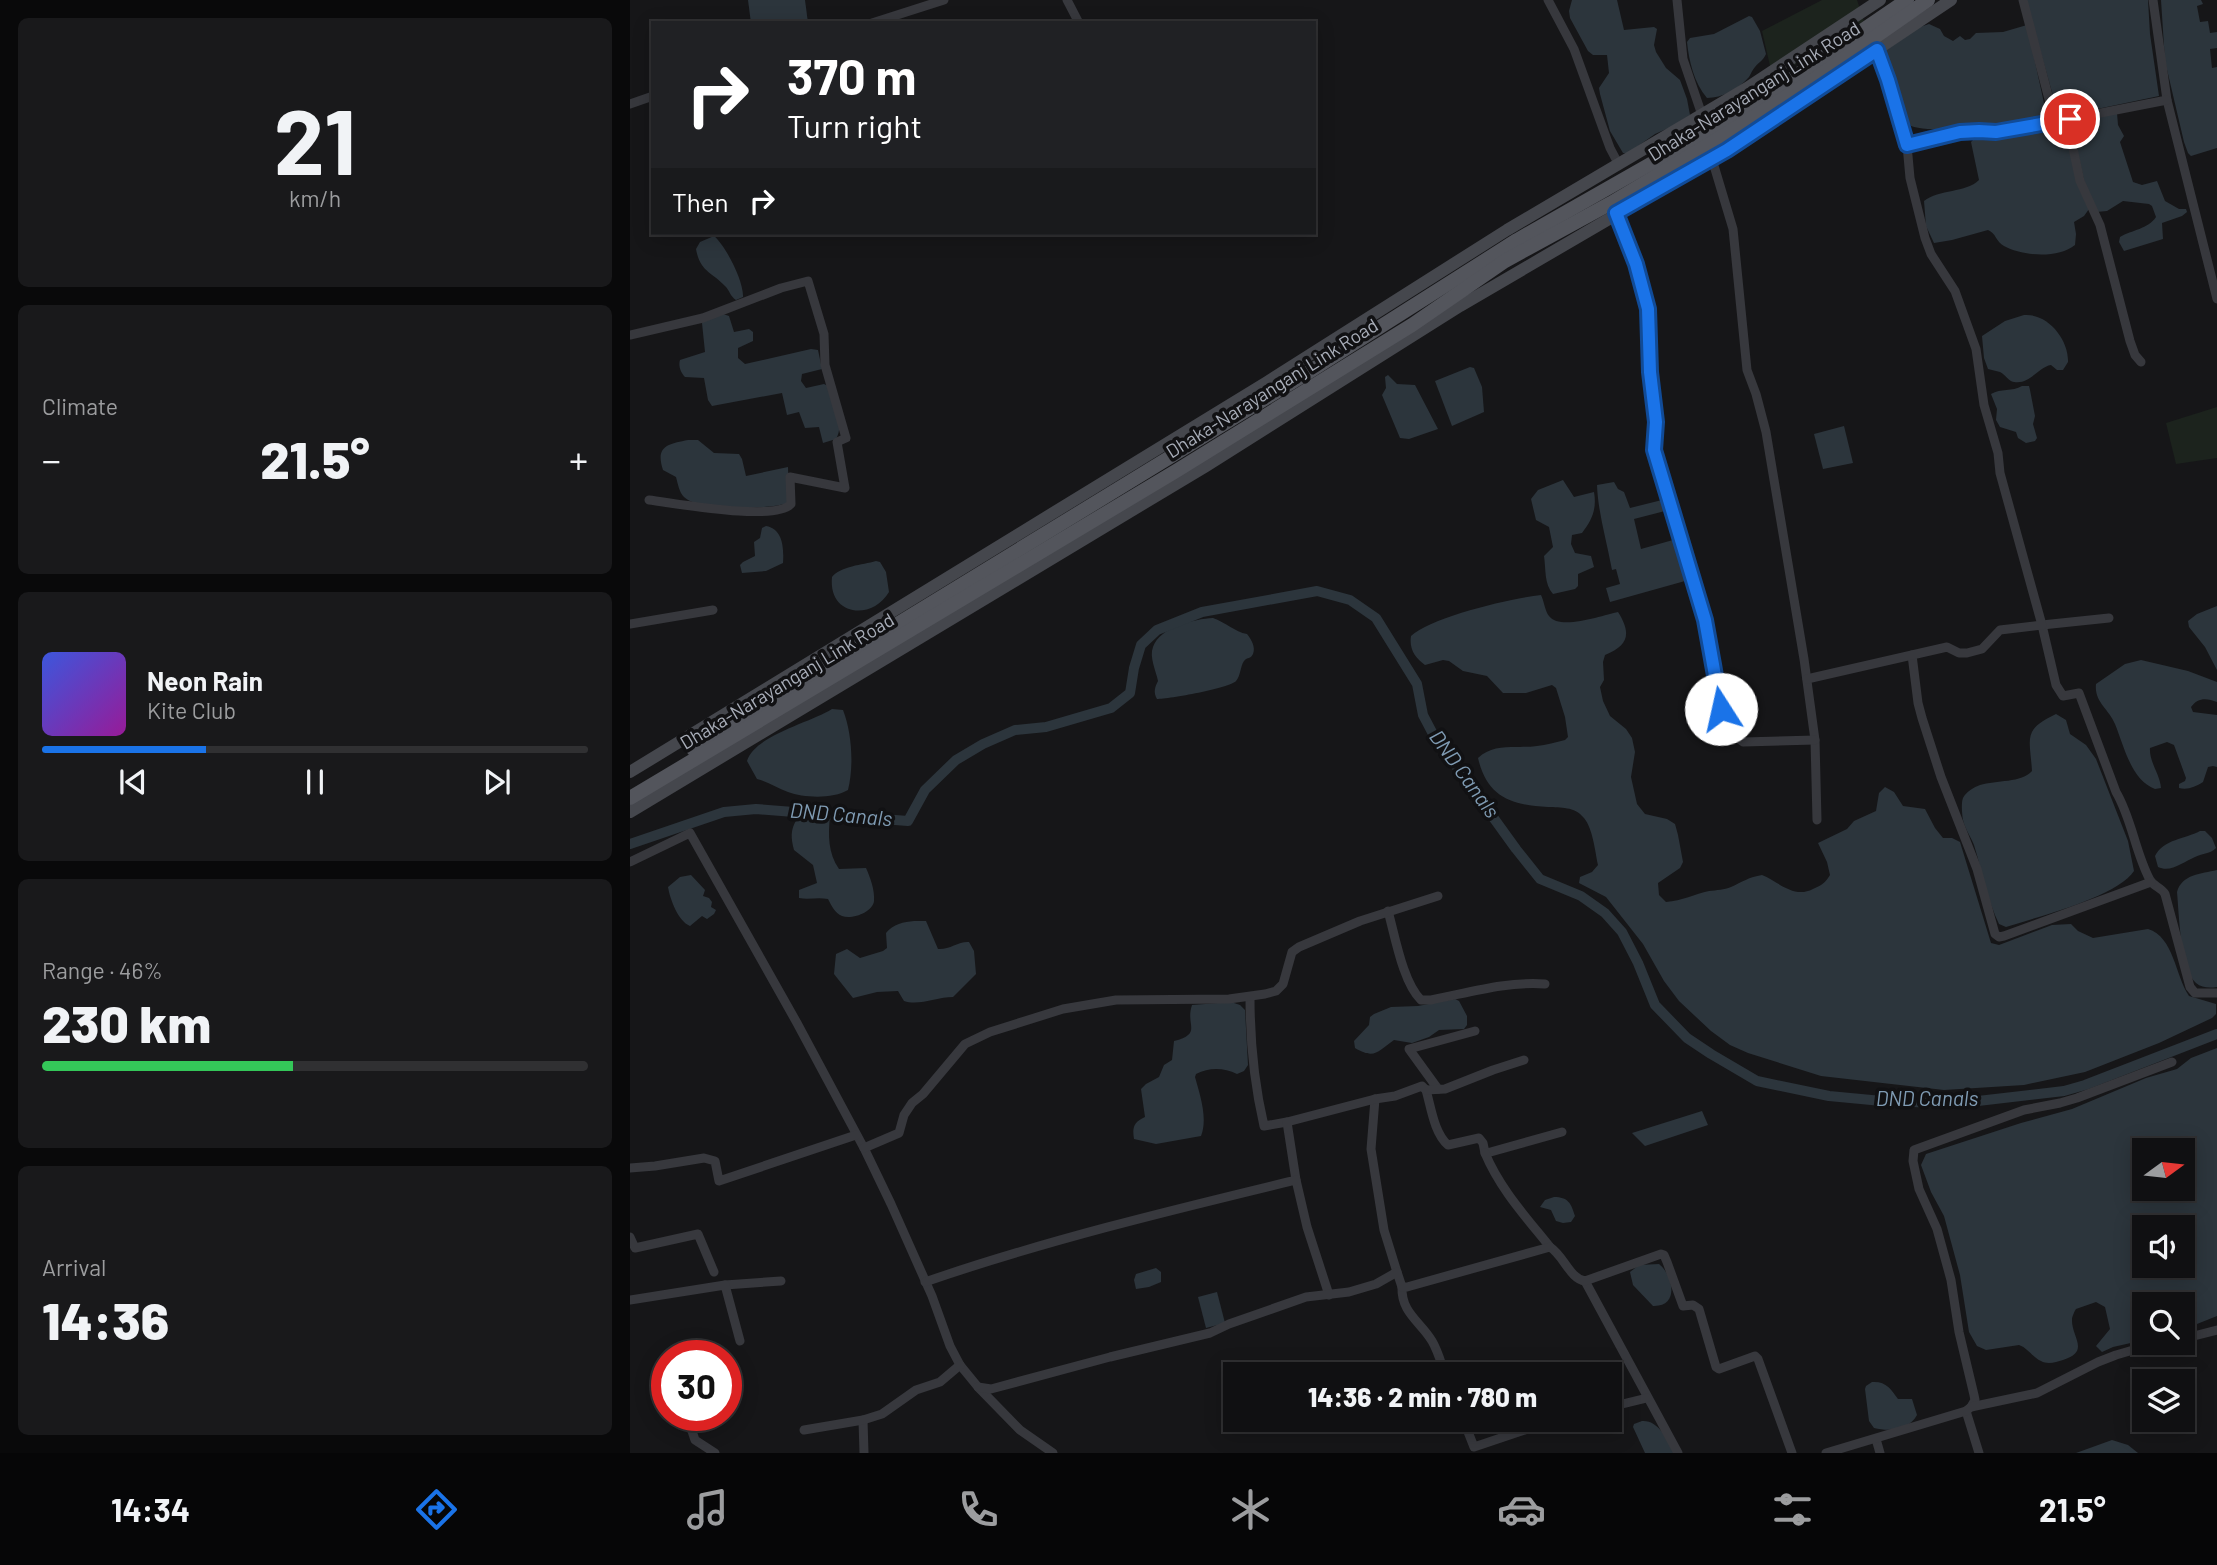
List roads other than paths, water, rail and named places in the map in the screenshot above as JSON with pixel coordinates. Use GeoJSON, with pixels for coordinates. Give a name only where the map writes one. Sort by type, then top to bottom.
{"type":"FeatureCollection","features":[{"type":"Feature","properties":{"kind":"main road","name":"Dhaka-Narayanganj Link Road"},"geometry":{"type":"LineString","coordinates":[[884,638],[1096,494],[1358,333],[1712,130],[1907,0]]}},
{"type":"Feature","properties":{"kind":"main road","name":"Dhaka-Narayanganj Link Road"},"geometry":{"type":"LineString","coordinates":[[630,787],[884,638],[1116,513],[1326,384],[1412,325],[1457,301],[1505,261],[1611,203],[1750,120],[1928,0]]}},
{"type":"Feature","properties":{"kind":"main road","name":"Dhaka-Narayanganj Link Road"},"geometry":{"type":"LineString","coordinates":[[630,798],[848,659]]}},
{"type":"Feature","properties":{"kind":"street"},"geometry":{"type":"LineString","coordinates":[[878,21],[944,0]]}},
{"type":"Feature","properties":{"kind":"street"},"geometry":{"type":"LineString","coordinates":[[1067,0],[1078,21]]}},
{"type":"Feature","properties":{"kind":"street"},"geometry":{"type":"LineString","coordinates":[[1548,0],[1574,49],[1610,148],[1619,165]]}},
{"type":"Feature","properties":{"kind":"street"},"geometry":{"type":"LineString","coordinates":[[1677,0],[1683,59],[1702,115]]}},
{"type":"Feature","properties":{"kind":"street"},"geometry":{"type":"LineString","coordinates":[[1358,333],[1507,230],[1747,88],[1862,5],[1880,0]]}},
{"type":"Feature","properties":{"kind":"street"},"geometry":{"type":"LineString","coordinates":[[1457,301],[1712,159],[1951,0]]}},
{"type":"Feature","properties":{"kind":"street"},"geometry":{"type":"LineString","coordinates":[[2023,0],[2054,122]]}},
{"type":"Feature","properties":{"kind":"street"},"geometry":{"type":"LineString","coordinates":[[2153,0],[2167,100],[2217,299]]}},
{"type":"Feature","properties":{"kind":"street"},"geometry":{"type":"LineString","coordinates":[[1877,50],[1907,145],[1910,178],[1925,238],[1931,254],[1955,291],[1976,349],[1984,405],[1998,453],[2000,473],[2060,694],[2063,696],[2079,693],[2151,882],[2163,889],[2165,894],[2190,988],[2195,993],[2217,993]]}},
{"type":"Feature","properties":{"kind":"street"},"geometry":{"type":"LineString","coordinates":[[630,104],[651,97]]}},
{"type":"Feature","properties":{"kind":"street"},"geometry":{"type":"LineString","coordinates":[[1907,145],[1960,132],[1996,132],[2167,100]]}},
{"type":"Feature","properties":{"kind":"street"},"geometry":{"type":"LineString","coordinates":[[2067,120],[2080,181],[2100,225],[2130,341],[2141,362]]}},
{"type":"Feature","properties":{"kind":"street"},"geometry":{"type":"LineString","coordinates":[[1712,159],[1733,229],[1747,370],[1766,432],[1807,679],[1815,740],[1817,820]]}},
{"type":"Feature","properties":{"kind":"street"},"geometry":{"type":"LineString","coordinates":[[1616,213],[1636,264],[1648,309],[1650,372],[1656,422],[1654,450],[1705,620],[1721,709],[1735,718],[1739,739],[1743,742],[1815,740]]}},
{"type":"Feature","properties":{"kind":"street"},"geometry":{"type":"LineString","coordinates":[[630,335],[703,318],[781,288],[808,281],[824,334],[825,365],[846,438],[837,442],[845,488],[790,477],[791,504],[784,509],[736,512],[649,500]]}},
{"type":"Feature","properties":{"kind":"street"},"geometry":{"type":"LineString","coordinates":[[630,624],[713,610]]}},
{"type":"Feature","properties":{"kind":"street"},"geometry":{"type":"LineString","coordinates":[[1807,679],[1947,647],[1959,653],[1967,653],[1982,649],[2000,631],[2109,618]]}},
{"type":"Feature","properties":{"kind":"street"},"geometry":{"type":"LineString","coordinates":[[630,772],[884,638]]}},
{"type":"Feature","properties":{"kind":"street"},"geometry":{"type":"LineString","coordinates":[[630,812],[884,638]]}},
{"type":"Feature","properties":{"kind":"street"},"geometry":{"type":"LineString","coordinates":[[1912,655],[1922,718],[1941,778],[1977,869],[1995,934],[2004,936],[2151,882]]}},
{"type":"Feature","properties":{"kind":"street"},"geometry":{"type":"LineString","coordinates":[[630,862],[690,833],[864,1148],[960,1365],[1020,1430],[1053,1453]]}},
{"type":"Feature","properties":{"kind":"street"},"geometry":{"type":"LineString","coordinates":[[864,1148],[899,1133],[912,1103],[923,1094],[965,1044],[999,1029],[1063,1009],[1116,1000],[1250,998],[1276,991],[1283,984],[1292,952],[1299,947],[1360,921],[1438,896]]}},
{"type":"Feature","properties":{"kind":"street"},"geometry":{"type":"LineString","coordinates":[[1388,911],[1407,975],[1415,994],[1421,1000],[1502,987],[1545,984]]}},
{"type":"Feature","properties":{"kind":"street"},"geometry":{"type":"LineString","coordinates":[[1250,998],[1250,1042],[1264,1126],[1395,1096],[1422,1086],[1426,1090],[1443,1141],[1448,1145],[1479,1138],[1491,1168],[1507,1193],[1550,1247],[1559,1253],[1576,1278],[1586,1281],[1640,1260],[1664,1255],[1683,1306],[1693,1305],[1699,1309],[1716,1367],[1719,1369],[1755,1356],[1758,1359],[1792,1453]]}},
{"type":"Feature","properties":{"kind":"street"},"geometry":{"type":"LineString","coordinates":[[1438,1089],[1409,1049],[1475,1031]]}},
{"type":"Feature","properties":{"kind":"street"},"geometry":{"type":"LineString","coordinates":[[1426,1090],[1445,1089],[1524,1060]]}},
{"type":"Feature","properties":{"kind":"street"},"geometry":{"type":"LineString","coordinates":[[1968,1409],[1975,1400],[1975,1395],[1959,1332],[1951,1280],[1937,1229],[1919,1189],[1912,1154],[1914,1150],[2024,1110],[2077,1098],[2172,1062]]}},
{"type":"Feature","properties":{"kind":"street"},"geometry":{"type":"LineString","coordinates":[[1375,1099],[1371,1149],[1384,1230],[1402,1287],[1405,1307],[1433,1342],[1440,1362]]}},
{"type":"Feature","properties":{"kind":"street"},"geometry":{"type":"LineString","coordinates":[[1287,1122],[1307,1227],[1329,1295]]}},
{"type":"Feature","properties":{"kind":"street"},"geometry":{"type":"LineString","coordinates":[[1485,1153],[1562,1132]]}},
{"type":"Feature","properties":{"kind":"street"},"geometry":{"type":"LineString","coordinates":[[630,1168],[704,1158],[715,1161],[719,1181],[856,1135]]}},
{"type":"Feature","properties":{"kind":"street"},"geometry":{"type":"LineString","coordinates":[[925,1282],[1077,1235],[1296,1180]]}},
{"type":"Feature","properties":{"kind":"street"},"geometry":{"type":"LineString","coordinates":[[630,1237],[635,1248],[698,1234],[714,1272]]}},
{"type":"Feature","properties":{"kind":"street"},"geometry":{"type":"LineString","coordinates":[[1402,1287],[1550,1247]]}},
{"type":"Feature","properties":{"kind":"street"},"geometry":{"type":"LineString","coordinates":[[978,1387],[991,1389],[1210,1334],[1229,1324],[1306,1297],[1329,1295],[1376,1284],[1396,1272]]}},
{"type":"Feature","properties":{"kind":"street"},"geometry":{"type":"LineString","coordinates":[[630,1300],[725,1285],[781,1281]]}},
{"type":"Feature","properties":{"kind":"street"},"geometry":{"type":"LineString","coordinates":[[1586,1281],[1678,1453]]}},
{"type":"Feature","properties":{"kind":"street"},"geometry":{"type":"LineString","coordinates":[[725,1285],[740,1340]]}},
{"type":"Feature","properties":{"kind":"street"},"geometry":{"type":"LineString","coordinates":[[2195,1336],[2217,1330]]}},
{"type":"Feature","properties":{"kind":"street"},"geometry":{"type":"LineString","coordinates":[[1826,1453],[1968,1409],[2037,1393],[2098,1362],[2132,1350]]}},
{"type":"Feature","properties":{"kind":"street"},"geometry":{"type":"LineString","coordinates":[[804,1430],[882,1414],[916,1390],[940,1382],[960,1365]]}},
{"type":"Feature","properties":{"kind":"street"},"geometry":{"type":"LineString","coordinates":[[1622,1404],[1647,1398]]}},
{"type":"Feature","properties":{"kind":"street"},"geometry":{"type":"LineString","coordinates":[[1968,1409],[1979,1453]]}},
{"type":"Feature","properties":{"kind":"street"},"geometry":{"type":"LineString","coordinates":[[863,1420],[864,1453]]}},
{"type":"Feature","properties":{"kind":"street"},"geometry":{"type":"LineString","coordinates":[[692,1431],[695,1440],[715,1453]]}},
{"type":"Feature","properties":{"kind":"street"},"geometry":{"type":"LineString","coordinates":[[1468,1432],[1474,1447],[1518,1432]]}},
{"type":"Feature","properties":{"kind":"street"},"geometry":{"type":"LineString","coordinates":[[1876,1439],[1880,1453]]}},
{"type":"Feature","properties":{"kind":"waterway","name":"DND Canals"},"geometry":{"type":"LineString","coordinates":[[630,844],[724,812],[756,809],[908,821],[925,790],[956,760],[983,744],[1015,730],[1046,727],[1111,708],[1130,693],[1141,645],[1157,630],[1202,612],[1317,591],[1350,600],[1376,618],[1417,684],[1423,715],[1433,734],[1540,879],[1581,896],[1605,913],[1622,932],[1655,1005],[1687,1038],[1757,1081],[1829,1096],[1882,1101],[1978,1101],[2064,1091],[2217,1034]]}}]}
